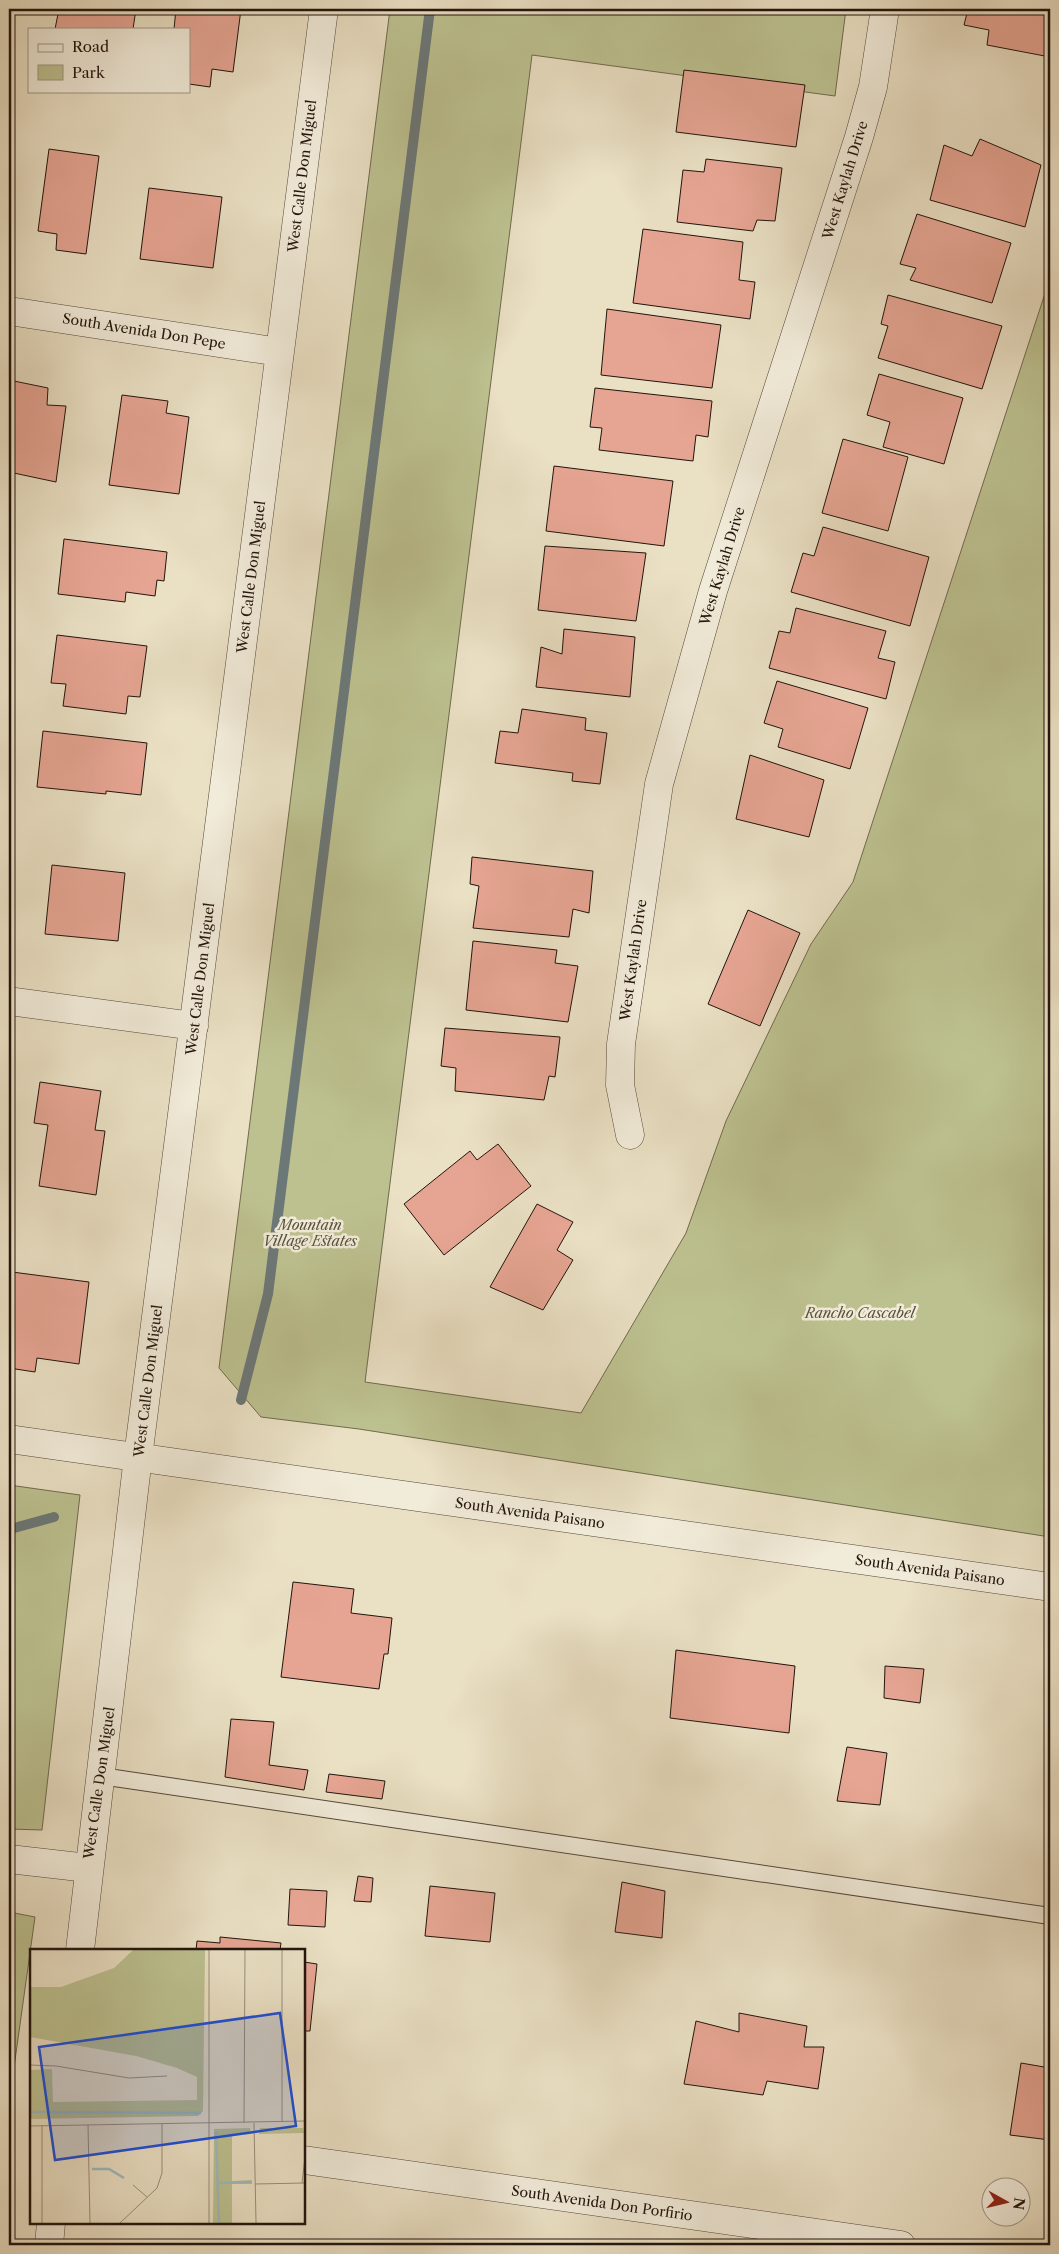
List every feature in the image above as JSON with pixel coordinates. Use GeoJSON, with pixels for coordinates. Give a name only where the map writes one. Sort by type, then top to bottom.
{"type":"FeatureCollection","features":[{"type":"Feature","properties":{"kind":"street","name":"West Calle Don Miguel"},"geometry":{"type":"LineString","coordinates":[[80,1949],[88,1868],[101,1776],[138,1457],[324,9]]}},
{"type":"Feature","properties":{"kind":"street","name":"West Kaylah Drive"},"geometry":{"type":"LineString","coordinates":[[630,1135],[620,1085],[621,1044],[659,784],[713,591],[859,138],[873,86],[884,9]]}},
{"type":"Feature","properties":{"kind":"street","name":"South Avenida Don Pepe"},"geometry":{"type":"LineString","coordinates":[[9,311],[279,352]]}},
{"type":"Feature","properties":{"kind":"street"},"geometry":{"type":"LineString","coordinates":[[9,1001],[194,1026]]}},
{"type":"Feature","properties":{"kind":"street","name":"South Avenida Paisano"},"geometry":{"type":"LineString","coordinates":[[9,1439],[1050,1587]]}},
{"type":"Feature","properties":{"kind":"street"},"geometry":{"type":"LineString","coordinates":[[9,1859],[88,1868]]}},
{"type":"Feature","properties":{"kind":"street","name":"South Avenida Don Porfirio"},"geometry":{"type":"LineString","coordinates":[[305,2160],[901,2245]]}},
{"type":"Feature","properties":{"kind":"street"},"geometry":{"type":"LineString","coordinates":[[49,2245],[51,2224]]}},
{"type":"Feature","properties":{"kind":"lane"},"geometry":{"type":"LineString","coordinates":[[101,1776],[1050,1916]]}},
{"type":"Feature","properties":{"kind":"green space"},"geometry":{"type":"Polygon","coordinates":[[[390,9],[846,9],[835,96],[532,55],[365,1382],[581,1413],[686,1233],[726,1121],[811,944],[853,882],[1050,278],[1050,1537],[359,1429],[261,1417],[219,1368],[390,9]]]}},
{"type":"Feature","properties":{"kind":"green space"},"geometry":{"type":"Polygon","coordinates":[[[9,1485],[80,1495],[42,1830],[9,1829],[9,1485]]]}},
{"type":"Feature","properties":{"kind":"green space"},"geometry":{"type":"Polygon","coordinates":[[[9,1912],[35,1917],[9,2103],[9,1912]]]}},
{"type":"Feature","properties":{"kind":"building"},"geometry":{"type":"Polygon","coordinates":[[[59,9],[136,9],[133,28],[55,28],[59,9]]]}},
{"type":"Feature","properties":{"kind":"building"},"geometry":{"type":"Polygon","coordinates":[[[176,9],[241,9],[233,72],[212,69],[210,87],[190,84],[190,28],[174,28],[176,9]]]}},
{"type":"Feature","properties":{"kind":"building"},"geometry":{"type":"Polygon","coordinates":[[[968,9],[1050,9],[1050,57],[987,45],[989,30],[964,25],[968,9]]]}},
{"type":"Feature","properties":{"kind":"building"},"geometry":{"type":"Polygon","coordinates":[[[684,70],[805,85],[796,147],[676,132],[684,70]]]}},
{"type":"Feature","properties":{"kind":"building"},"geometry":{"type":"Polygon","coordinates":[[[980,139],[1041,165],[1025,227],[930,200],[944,145],[972,156],[980,139]]]}},
{"type":"Feature","properties":{"kind":"building"},"geometry":{"type":"Polygon","coordinates":[[[49,149],[99,156],[86,254],[56,250],[57,234],[38,231],[49,149]]]}},
{"type":"Feature","properties":{"kind":"building"},"geometry":{"type":"Polygon","coordinates":[[[706,159],[782,168],[775,221],[757,220],[753,231],[677,222],[683,170],[704,172],[706,159]]]}},
{"type":"Feature","properties":{"kind":"building"},"geometry":{"type":"Polygon","coordinates":[[[149,188],[222,197],[213,268],[140,259],[149,188]]]}},
{"type":"Feature","properties":{"kind":"building"},"geometry":{"type":"Polygon","coordinates":[[[917,214],[1011,243],[992,303],[910,280],[916,268],[900,264],[917,214]]]}},
{"type":"Feature","properties":{"kind":"building"},"geometry":{"type":"Polygon","coordinates":[[[643,229],[743,242],[739,280],[755,282],[750,319],[633,303],[643,229]]]}},
{"type":"Feature","properties":{"kind":"building"},"geometry":{"type":"Polygon","coordinates":[[[888,295],[1002,326],[982,389],[878,358],[888,326],[881,324],[888,295]]]}},
{"type":"Feature","properties":{"kind":"building"},"geometry":{"type":"Polygon","coordinates":[[[607,309],[721,325],[712,388],[601,375],[607,309]]]}},
{"type":"Feature","properties":{"kind":"building"},"geometry":{"type":"Polygon","coordinates":[[[879,374],[963,398],[944,464],[883,447],[890,422],[867,415],[879,374]]]}},
{"type":"Feature","properties":{"kind":"building"},"geometry":{"type":"Polygon","coordinates":[[[9,380],[48,388],[47,405],[66,406],[56,482],[9,472],[9,380]]]}},
{"type":"Feature","properties":{"kind":"building"},"geometry":{"type":"Polygon","coordinates":[[[595,388],[712,401],[708,437],[696,435],[693,461],[599,450],[602,428],[590,427],[595,388]]]}},
{"type":"Feature","properties":{"kind":"building"},"geometry":{"type":"Polygon","coordinates":[[[122,395],[168,401],[166,413],[189,417],[179,494],[109,485],[122,395]]]}},
{"type":"Feature","properties":{"kind":"building"},"geometry":{"type":"Polygon","coordinates":[[[843,439],[908,457],[888,531],[822,513],[843,439]]]}},
{"type":"Feature","properties":{"kind":"building"},"geometry":{"type":"Polygon","coordinates":[[[554,466],[673,481],[664,546],[546,531],[554,466]]]}},
{"type":"Feature","properties":{"kind":"building"},"geometry":{"type":"Polygon","coordinates":[[[823,527],[929,557],[910,626],[791,592],[803,553],[814,556],[823,527]]]}},
{"type":"Feature","properties":{"kind":"building"},"geometry":{"type":"Polygon","coordinates":[[[64,539],[167,552],[164,581],[157,580],[155,596],[126,592],[125,602],[58,594],[64,539]]]}},
{"type":"Feature","properties":{"kind":"building"},"geometry":{"type":"Polygon","coordinates":[[[545,546],[646,553],[636,621],[538,610],[545,546]]]}},
{"type":"Feature","properties":{"kind":"building"},"geometry":{"type":"Polygon","coordinates":[[[796,608],[886,631],[878,658],[895,662],[886,699],[769,668],[779,631],[790,633],[796,608]]]}},
{"type":"Feature","properties":{"kind":"building"},"geometry":{"type":"Polygon","coordinates":[[[564,629],[635,637],[630,697],[536,687],[541,647],[562,654],[564,629]]]}},
{"type":"Feature","properties":{"kind":"building"},"geometry":{"type":"Polygon","coordinates":[[[57,635],[147,646],[140,697],[128,696],[126,714],[63,706],[66,684],[51,683],[57,635]]]}},
{"type":"Feature","properties":{"kind":"building"},"geometry":{"type":"Polygon","coordinates":[[[777,681],[868,708],[850,769],[778,747],[783,729],[764,723],[777,681]]]}},
{"type":"Feature","properties":{"kind":"building"},"geometry":{"type":"Polygon","coordinates":[[[522,709],[586,718],[585,730],[607,733],[600,784],[572,781],[573,773],[495,763],[500,731],[518,733],[522,709]]]}},
{"type":"Feature","properties":{"kind":"building"},"geometry":{"type":"Polygon","coordinates":[[[43,731],[147,743],[141,795],[106,791],[106,794],[37,787],[43,731]]]}},
{"type":"Feature","properties":{"kind":"building"},"geometry":{"type":"Polygon","coordinates":[[[750,755],[824,780],[809,837],[736,819],[750,755]]]}},
{"type":"Feature","properties":{"kind":"building"},"geometry":{"type":"Polygon","coordinates":[[[472,857],[593,871],[589,913],[573,909],[569,937],[473,928],[479,886],[470,884],[472,857]]]}},
{"type":"Feature","properties":{"kind":"building"},"geometry":{"type":"Polygon","coordinates":[[[52,865],[125,873],[118,941],[45,934],[52,865]]]}},
{"type":"Feature","properties":{"kind":"building"},"geometry":{"type":"Polygon","coordinates":[[[748,910],[800,933],[760,1026],[708,1004],[748,910]]]}},
{"type":"Feature","properties":{"kind":"building"},"geometry":{"type":"Polygon","coordinates":[[[473,941],[557,950],[555,963],[578,966],[568,1022],[466,1010],[473,941]]]}},
{"type":"Feature","properties":{"kind":"building"},"geometry":{"type":"Polygon","coordinates":[[[445,1028],[560,1037],[555,1077],[549,1076],[544,1100],[455,1091],[456,1068],[441,1066],[445,1028]]]}},
{"type":"Feature","properties":{"kind":"building"},"geometry":{"type":"Polygon","coordinates":[[[40,1082],[101,1091],[95,1130],[105,1131],[96,1195],[39,1186],[48,1125],[34,1123],[40,1082]]]}},
{"type":"Feature","properties":{"kind":"building"},"geometry":{"type":"Polygon","coordinates":[[[498,1144],[531,1186],[444,1255],[404,1204],[470,1151],[477,1160],[498,1144]]]}},
{"type":"Feature","properties":{"kind":"building"},"geometry":{"type":"Polygon","coordinates":[[[537,1204],[573,1222],[557,1250],[573,1260],[543,1310],[490,1287],[537,1204]]]}},
{"type":"Feature","properties":{"kind":"building"},"geometry":{"type":"Polygon","coordinates":[[[12,1272],[89,1282],[79,1364],[37,1358],[35,1372],[9,1368],[9,1300],[12,1272]]]}},
{"type":"Feature","properties":{"kind":"building"},"geometry":{"type":"Polygon","coordinates":[[[293,1582],[354,1589],[351,1613],[392,1618],[388,1654],[384,1654],[379,1689],[281,1677],[293,1582]]]}},
{"type":"Feature","properties":{"kind":"building"},"geometry":{"type":"Polygon","coordinates":[[[676,1650],[795,1666],[789,1733],[670,1718],[676,1650]]]}},
{"type":"Feature","properties":{"kind":"building"},"geometry":{"type":"Polygon","coordinates":[[[885,1666],[924,1669],[920,1703],[884,1698],[885,1666]]]}},
{"type":"Feature","properties":{"kind":"building"},"geometry":{"type":"Polygon","coordinates":[[[231,1719],[274,1722],[269,1765],[308,1770],[304,1790],[225,1777],[231,1719]]]}},
{"type":"Feature","properties":{"kind":"building"},"geometry":{"type":"Polygon","coordinates":[[[847,1747],[887,1753],[880,1805],[837,1801],[847,1747]]]}},
{"type":"Feature","properties":{"kind":"building"},"geometry":{"type":"Polygon","coordinates":[[[329,1774],[385,1781],[382,1799],[326,1792],[329,1774]]]}},
{"type":"Feature","properties":{"kind":"building"},"geometry":{"type":"Polygon","coordinates":[[[358,1876],[373,1878],[371,1902],[354,1901],[358,1876]]]}},
{"type":"Feature","properties":{"kind":"building"},"geometry":{"type":"Polygon","coordinates":[[[622,1882],[665,1891],[662,1938],[615,1932],[622,1882]]]}},
{"type":"Feature","properties":{"kind":"building"},"geometry":{"type":"Polygon","coordinates":[[[430,1886],[495,1893],[490,1942],[425,1936],[430,1886]]]}},
{"type":"Feature","properties":{"kind":"building"},"geometry":{"type":"Polygon","coordinates":[[[290,1889],[327,1891],[325,1927],[288,1925],[290,1889]]]}},
{"type":"Feature","properties":{"kind":"building"},"geometry":{"type":"Polygon","coordinates":[[[220,1937],[281,1943],[280,1949],[196,1949],[197,1941],[220,1943],[220,1937]]]}},
{"type":"Feature","properties":{"kind":"building"},"geometry":{"type":"Polygon","coordinates":[[[305,1962],[317,1964],[310,2031],[305,2031],[305,1962]]]}},
{"type":"Feature","properties":{"kind":"building"},"geometry":{"type":"Polygon","coordinates":[[[739,2013],[807,2026],[804,2047],[824,2047],[818,2089],[767,2081],[763,2095],[684,2084],[696,2021],[739,2032],[739,2013]]]}},
{"type":"Feature","properties":{"kind":"building"},"geometry":{"type":"Polygon","coordinates":[[[1021,2063],[1050,2068],[1050,2140],[1010,2135],[1021,2063]]]}},
{"type":"Feature","properties":{"kind":"waterway"},"geometry":{"type":"LineString","coordinates":[[241,1400],[268,1294],[430,9]]}},
{"type":"Feature","properties":{"kind":"waterway"},"geometry":{"type":"LineString","coordinates":[[9,1528],[54,1517]]}},
{"type":"Feature","properties":{"kind":"park label","name":"Mountain Village Estates"},"geometry":{"type":"Point","coordinates":[310,1234]}},
{"type":"Feature","properties":{"kind":"park label","name":"Rancho Cascabel"},"geometry":{"type":"Point","coordinates":[860,1313]}}]}
